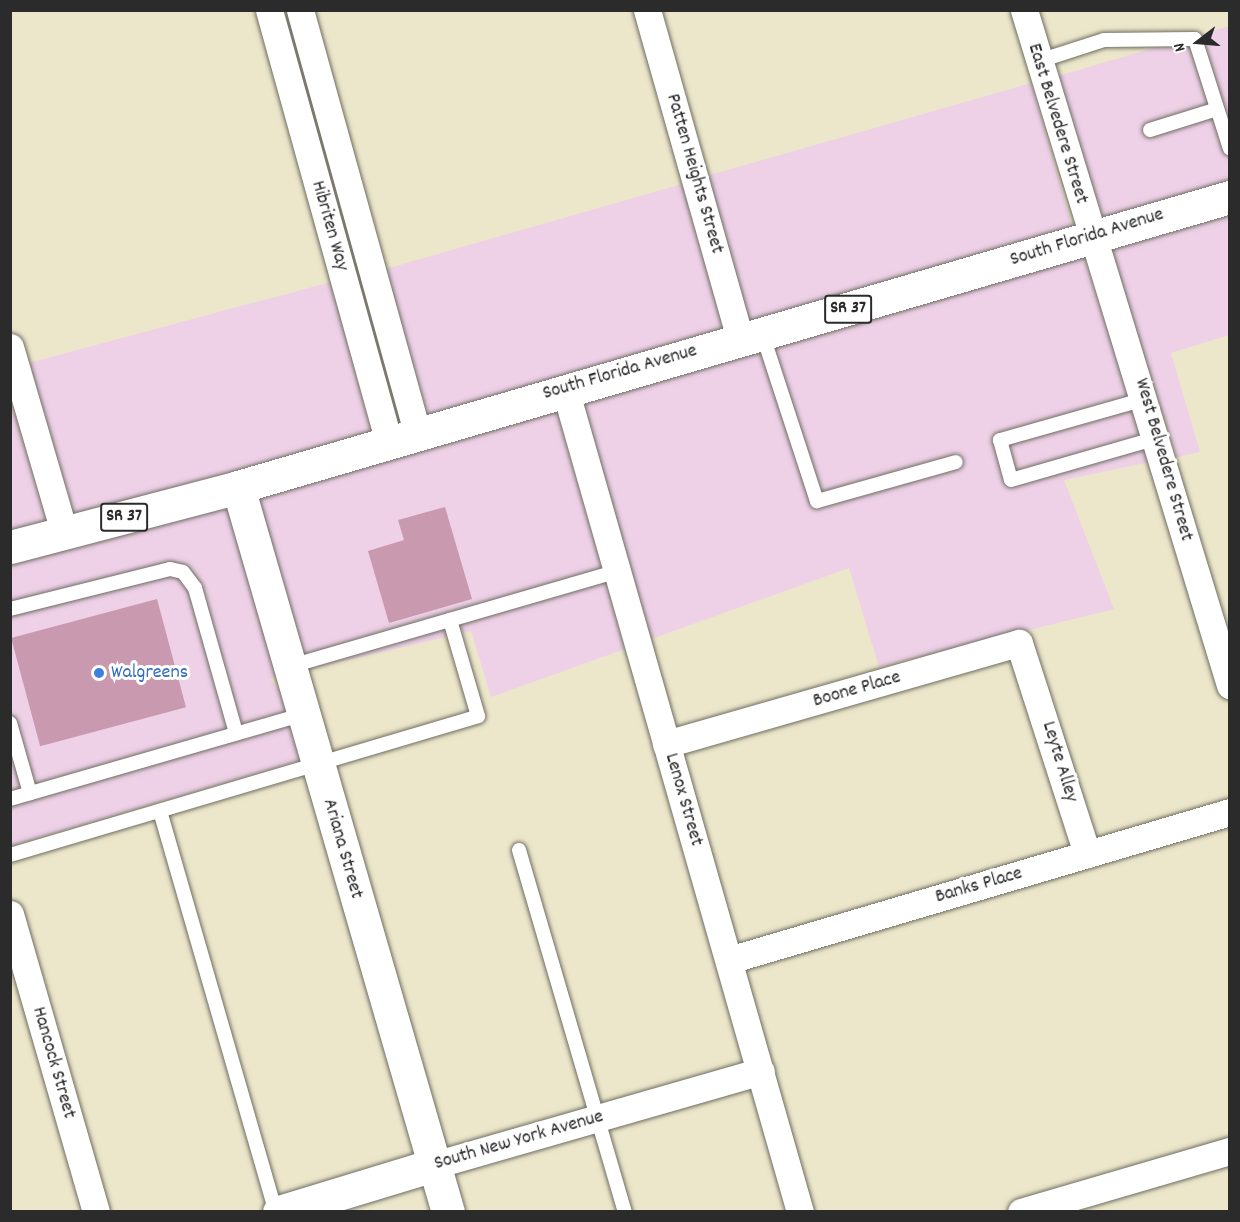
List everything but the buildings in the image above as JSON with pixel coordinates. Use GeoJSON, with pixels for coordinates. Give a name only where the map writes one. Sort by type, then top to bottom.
{"type":"FeatureCollection","features":[{"type":"Feature","properties":{"kind":"main road","name":"South Florida Avenue"},"geometry":{"type":"LineString","coordinates":[[10,547],[238,487],[565,389],[1230,197]]}},
{"type":"Feature","properties":{"kind":"main road","name":"Ariana Street"},"geometry":{"type":"LineString","coordinates":[[238,487],[447,1212]]}},
{"type":"Feature","properties":{"kind":"main road","name":"South New York Avenue"},"geometry":{"type":"LineString","coordinates":[[278,1212],[434,1165]]}},
{"type":"Feature","properties":{"kind":"street","name":"Hibriten Way"},"geometry":{"type":"LineString","coordinates":[[270,10],[403,438]]}},
{"type":"Feature","properties":{"kind":"street","name":"Hibriten Way"},"geometry":{"type":"LineString","coordinates":[[300,10],[403,438]]}},
{"type":"Feature","properties":{"kind":"street","name":"Patten Heights Street"},"geometry":{"type":"LineString","coordinates":[[647,10],[751,335]]}},
{"type":"Feature","properties":{"kind":"street","name":"East Belvedere Street"},"geometry":{"type":"LineString","coordinates":[[1024,10],[1091,237]]}},
{"type":"Feature","properties":{"kind":"street","name":"West Belvedere Street"},"geometry":{"type":"LineString","coordinates":[[1091,237],[1145,399],[1230,685]]}},
{"type":"Feature","properties":{"kind":"street"},"geometry":{"type":"LineString","coordinates":[[10,347],[64,532]]}},
{"type":"Feature","properties":{"kind":"street","name":"Lenox Street"},"geometry":{"type":"LineString","coordinates":[[565,389],[800,1212]]}},
{"type":"Feature","properties":{"kind":"street","name":"Boone Place"},"geometry":{"type":"LineString","coordinates":[[666,744],[1019,643],[1031,669]]}},
{"type":"Feature","properties":{"kind":"street","name":"Leyte Alley"},"geometry":{"type":"LineString","coordinates":[[1031,669],[1087,854]]}},
{"type":"Feature","properties":{"kind":"street","name":"Banks Place"},"geometry":{"type":"LineString","coordinates":[[729,960],[1230,812]]}},
{"type":"Feature","properties":{"kind":"street","name":"Hancock Street"},"geometry":{"type":"LineString","coordinates":[[10,914],[96,1212]]}},
{"type":"Feature","properties":{"kind":"street","name":"South New York Avenue"},"geometry":{"type":"LineString","coordinates":[[434,1165],[761,1071]]}},
{"type":"Feature","properties":{"kind":"street"},"geometry":{"type":"LineString","coordinates":[[1021,1212],[1230,1151]]}},
{"type":"Feature","properties":{"kind":"lane"},"geometry":{"type":"LineString","coordinates":[[1039,61],[1104,40],[1195,39],[1230,149]]}},
{"type":"Feature","properties":{"kind":"lane"},"geometry":{"type":"LineString","coordinates":[[1150,130],[1217,109]]}},
{"type":"Feature","properties":{"kind":"lane"},"geometry":{"type":"LineString","coordinates":[[751,335],[817,501],[956,462]]}},
{"type":"Feature","properties":{"kind":"lane"},"geometry":{"type":"LineString","coordinates":[[1145,399],[1000,440],[1011,480],[1157,438]]}},
{"type":"Feature","properties":{"kind":"lane"},"geometry":{"type":"LineString","coordinates":[[10,609],[170,569],[183,572],[195,588],[236,733]]}},
{"type":"Feature","properties":{"kind":"lane"},"geometry":{"type":"LineString","coordinates":[[291,666],[618,571]]}},
{"type":"Feature","properties":{"kind":"lane"},"geometry":{"type":"LineString","coordinates":[[10,855],[317,766],[478,716],[450,620]]}},
{"type":"Feature","properties":{"kind":"lane"},"geometry":{"type":"LineString","coordinates":[[10,799],[304,714]]}},
{"type":"Feature","properties":{"kind":"lane"},"geometry":{"type":"LineString","coordinates":[[10,723],[30,793]]}},
{"type":"Feature","properties":{"kind":"lane"},"geometry":{"type":"LineString","coordinates":[[160,811],[278,1212]]}},
{"type":"Feature","properties":{"kind":"lane"},"geometry":{"type":"LineString","coordinates":[[519,850],[592,1086],[597,1118],[625,1212]]}},
{"type":"Feature","properties":{"kind":"shaded area"},"geometry":{"type":"Polygon","coordinates":[[[1229,26],[1229,184],[1101,221],[1058,76],[1229,26]]]}},
{"type":"Feature","properties":{"kind":"shaded area"},"geometry":{"type":"Polygon","coordinates":[[[1031,83],[1073,229],[750,322],[708,176],[1031,83]]]}},
{"type":"Feature","properties":{"kind":"shaded area"},"geometry":{"type":"Polygon","coordinates":[[[682,184],[724,330],[428,415],[386,269],[682,184]]]}},
{"type":"Feature","properties":{"kind":"shaded area"},"geometry":{"type":"Polygon","coordinates":[[[1229,209],[1229,335],[1171,353],[1200,452],[1177,457],[1108,244],[1229,209]]]}},
{"type":"Feature","properties":{"kind":"shaded area"},"geometry":{"type":"Polygon","coordinates":[[[1082,252],[1150,462],[1064,480],[1114,609],[879,667],[849,568],[651,639],[582,397],[1082,252]]]}},
{"type":"Feature","properties":{"kind":"shaded area"},"geometry":{"type":"Polygon","coordinates":[[[331,282],[372,435],[71,515],[30,363],[331,282]]]}},
{"type":"Feature","properties":{"kind":"shaded area"},"geometry":{"type":"Polygon","coordinates":[[[10,397],[47,524],[10,535],[10,397]]]}},
{"type":"Feature","properties":{"kind":"shaded area"},"geometry":{"type":"Polygon","coordinates":[[[555,405],[625,649],[491,697],[471,631],[306,670],[254,495],[555,405]]]}},
{"type":"Feature","properties":{"kind":"shaded area"},"geometry":{"type":"Polygon","coordinates":[[[228,502],[280,676],[270,679],[286,699],[302,760],[11,846],[11,560],[228,502]]]}},
{"type":"Feature","properties":{"kind":"place","name":"Walgreens"},"geometry":{"type":"Point","coordinates":[99,673]}}]}
